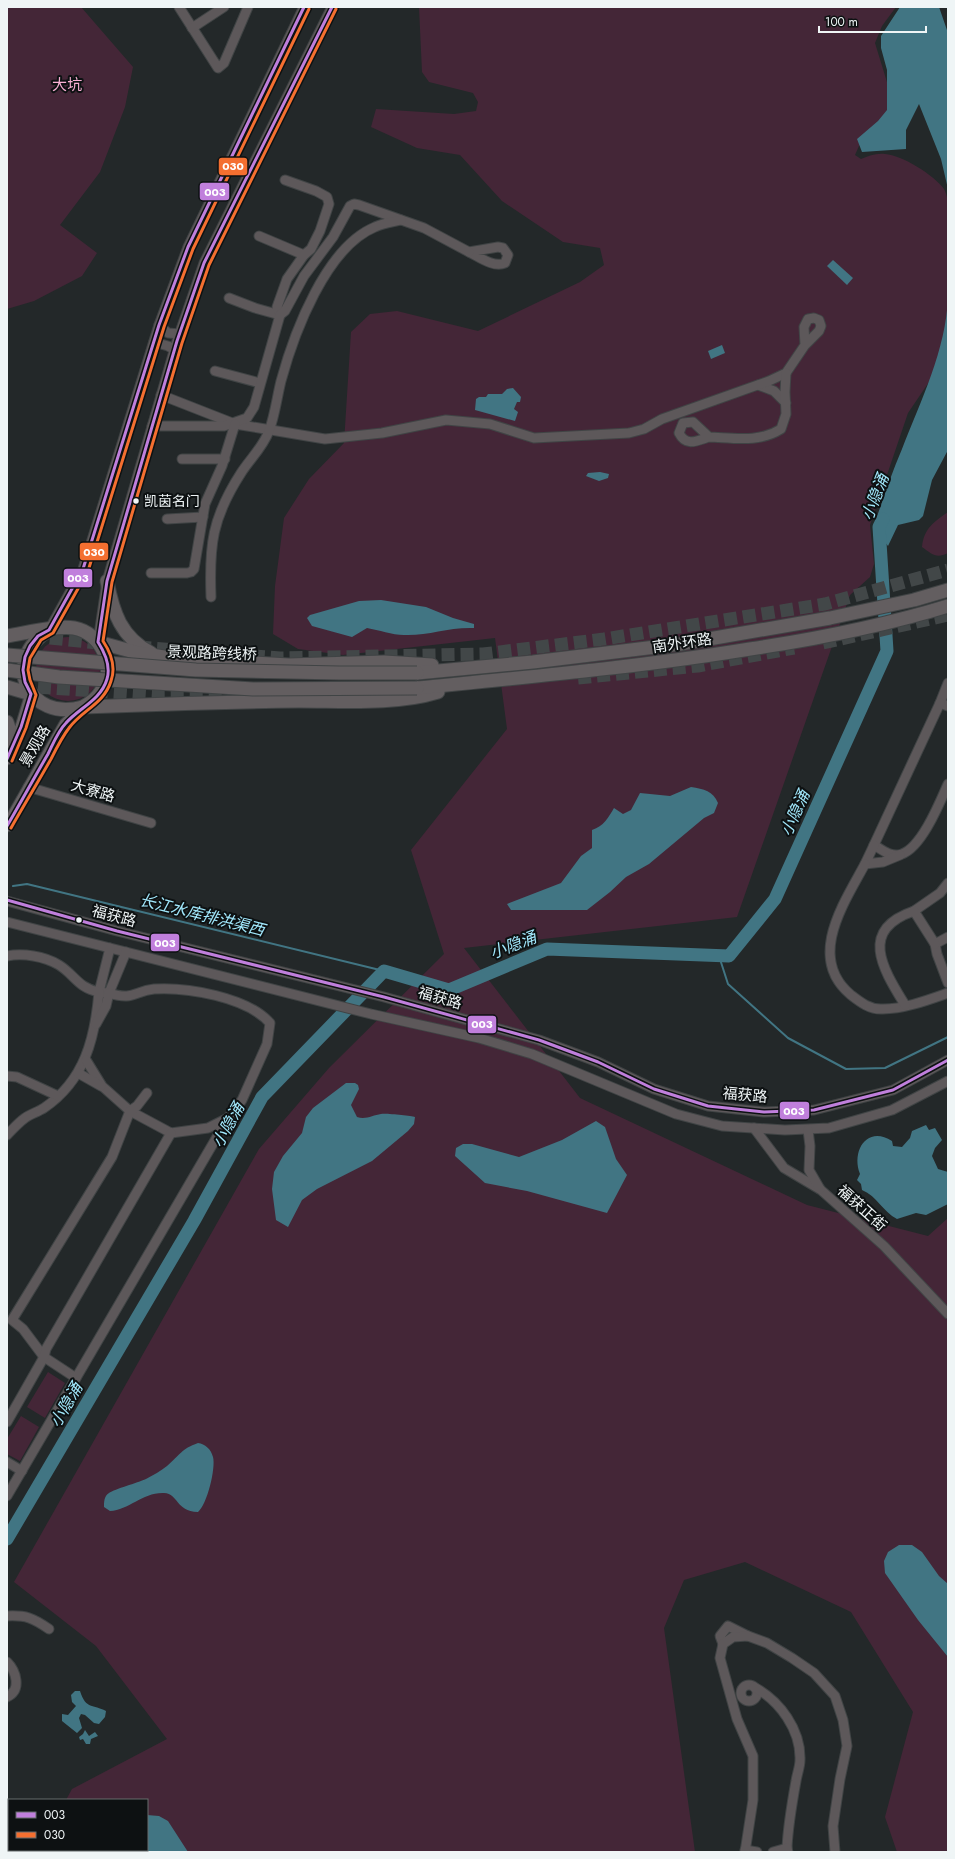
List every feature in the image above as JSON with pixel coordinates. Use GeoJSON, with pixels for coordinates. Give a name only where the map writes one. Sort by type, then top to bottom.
{"type":"FeatureCollection","features":[{"type":"Feature","properties":{"kind":"highway"},"geometry":{"type":"LineString","coordinates":[[107,581],[112,606],[127,634],[140,647],[156,656]]}},
{"type":"Feature","properties":{"kind":"highway","name":"南外环路"},"geometry":{"type":"LineString","coordinates":[[417,673],[680,644],[830,618],[914,600],[948,590]]}},
{"type":"Feature","properties":{"kind":"highway","name":"南外环路"},"geometry":{"type":"LineString","coordinates":[[7,670],[59,677],[253,689],[416,688],[677,661],[831,637],[914,617],[948,606]]}},
{"type":"Feature","properties":{"kind":"highway"},"geometry":{"type":"LineString","coordinates":[[7,636],[62,627],[76,628],[88,633],[98,642],[105,653],[108,666],[107,679],[102,690],[94,700],[83,707]]}},
{"type":"Feature","properties":{"kind":"highway"},"geometry":{"type":"LineString","coordinates":[[31,694],[25,682],[23,670],[25,657],[30,646],[38,636],[49,630]]}},
{"type":"Feature","properties":{"kind":"highway"},"geometry":{"type":"LineString","coordinates":[[98,642],[138,654],[177,659],[289,665],[402,662],[466,668]]}},
{"type":"Feature","properties":{"kind":"highway","name":"景观路跨线桥"},"geometry":{"type":"LineString","coordinates":[[7,655],[196,670],[417,673]]}},
{"type":"Feature","properties":{"kind":"highway"},"geometry":{"type":"LineString","coordinates":[[7,687],[31,694],[50,708],[61,711],[83,707],[190,703],[384,700],[425,696],[466,683]]}},
{"type":"Feature","properties":{"kind":"highway"},"geometry":{"type":"LineString","coordinates":[[7,722],[11,734],[9,754]]}},
{"type":"Feature","properties":{"kind":"main road","name":"景观路"},"geometry":{"type":"LineString","coordinates":[[9,754],[21,727],[31,694]]}},
{"type":"Feature","properties":{"kind":"main road","name":"景观路"},"geometry":{"type":"LineString","coordinates":[[7,826],[65,724],[83,707]]}},
{"type":"Feature","properties":{"kind":"street"},"geometry":{"type":"LineString","coordinates":[[179,7],[218,68],[224,63],[248,7]]}},
{"type":"Feature","properties":{"kind":"street"},"geometry":{"type":"LineString","coordinates":[[192,28],[224,7]]}},
{"type":"Feature","properties":{"kind":"street"},"geometry":{"type":"LineString","coordinates":[[49,630],[83,569],[159,325],[188,247],[304,7]]}},
{"type":"Feature","properties":{"kind":"street"},"geometry":{"type":"LineString","coordinates":[[98,642],[107,581],[161,395],[204,263],[332,7]]}},
{"type":"Feature","properties":{"kind":"street"},"geometry":{"type":"LineString","coordinates":[[280,315],[277,310],[279,298],[287,279],[304,255],[311,249],[320,231],[328,204],[327,197],[316,191],[285,180]]}},
{"type":"Feature","properties":{"kind":"street"},"geometry":{"type":"LineString","coordinates":[[152,426],[224,426],[244,421],[250,414],[280,315],[285,311],[304,276],[333,237],[350,206],[354,204],[424,228],[469,252]]}},
{"type":"Feature","properties":{"kind":"street"},"geometry":{"type":"LineString","coordinates":[[373,210],[375,227]]}},
{"type":"Feature","properties":{"kind":"street"},"geometry":{"type":"LineString","coordinates":[[211,597],[210,558],[213,533],[222,507],[241,473],[256,453],[270,430],[281,380],[300,323],[325,275],[345,249],[375,227],[401,220]]}},
{"type":"Feature","properties":{"kind":"street"},"geometry":{"type":"LineString","coordinates":[[258,236],[304,255]]}},
{"type":"Feature","properties":{"kind":"street"},"geometry":{"type":"LineString","coordinates":[[230,298],[255,308],[280,315]]}},
{"type":"Feature","properties":{"kind":"street"},"geometry":{"type":"LineString","coordinates":[[159,325],[168,333],[180,334]]}},
{"type":"Feature","properties":{"kind":"street"},"geometry":{"type":"LineString","coordinates":[[154,342],[168,346],[175,350]]}},
{"type":"Feature","properties":{"kind":"street"},"geometry":{"type":"LineString","coordinates":[[710,437],[751,439],[769,436],[781,429],[786,414],[786,373],[805,345]]}},
{"type":"Feature","properties":{"kind":"street"},"geometry":{"type":"LineString","coordinates":[[215,371],[260,383]]}},
{"type":"Feature","properties":{"kind":"street"},"geometry":{"type":"LineString","coordinates":[[161,395],[235,424],[325,439],[382,433],[446,420],[490,424],[534,438],[629,433],[758,385],[786,373]]}},
{"type":"Feature","properties":{"kind":"street"},"geometry":{"type":"LineString","coordinates":[[758,385],[774,391],[786,403]]}},
{"type":"Feature","properties":{"kind":"street"},"geometry":{"type":"LineString","coordinates":[[151,573],[191,572],[194,569],[205,504],[225,459],[235,424]]}},
{"type":"Feature","properties":{"kind":"street"},"geometry":{"type":"LineString","coordinates":[[182,459],[225,459]]}},
{"type":"Feature","properties":{"kind":"street"},"geometry":{"type":"LineString","coordinates":[[167,519],[203,517]]}},
{"type":"Feature","properties":{"kind":"street"},"geometry":{"type":"LineString","coordinates":[[948,683],[944,704],[865,864],[850,891],[831,939],[830,957],[832,973],[844,989],[871,1008],[884,1009],[905,1005],[948,993]]}},
{"type":"Feature","properties":{"kind":"street"},"geometry":{"type":"LineString","coordinates":[[865,864],[883,862],[903,854],[916,843],[927,828],[948,784]]}},
{"type":"Feature","properties":{"kind":"street","name":"大寮路"},"geometry":{"type":"LineString","coordinates":[[28,787],[151,823]]}},
{"type":"Feature","properties":{"kind":"street"},"geometry":{"type":"LineString","coordinates":[[874,845],[884,852],[894,855],[903,854]]}},
{"type":"Feature","properties":{"kind":"street"},"geometry":{"type":"LineString","coordinates":[[905,1005],[884,967],[879,948],[882,935],[889,924],[899,916],[914,911],[935,896],[948,883]]}},
{"type":"Feature","properties":{"kind":"street","name":"福获路"},"geometry":{"type":"LineString","coordinates":[[8,901],[117,931],[342,986],[539,1040],[598,1062],[654,1089],[708,1106],[764,1112],[814,1110],[894,1090],[948,1060]]}},
{"type":"Feature","properties":{"kind":"street"},"geometry":{"type":"LineString","coordinates":[[914,911],[936,944],[937,954],[948,983]]}},
{"type":"Feature","properties":{"kind":"street","name":"福获路"},"geometry":{"type":"LineString","coordinates":[[7,922],[371,1014],[479,1038],[532,1054],[676,1114],[722,1126],[808,1130],[829,1128],[892,1110],[948,1080]]}},
{"type":"Feature","properties":{"kind":"street"},"geometry":{"type":"LineString","coordinates":[[936,944],[948,937]]}},
{"type":"Feature","properties":{"kind":"street"},"geometry":{"type":"LineString","coordinates":[[7,1135],[25,1118],[44,1109],[58,1096],[78,1073],[86,1060],[96,1024],[99,992],[110,948]]}},
{"type":"Feature","properties":{"kind":"street"},"geometry":{"type":"LineString","coordinates":[[96,1024],[106,1006],[109,993],[126,952]]}},
{"type":"Feature","properties":{"kind":"street"},"geometry":{"type":"LineString","coordinates":[[7,956],[28,955],[45,959],[58,965],[88,990],[109,993],[120,997],[133,996],[151,990],[172,988],[240,1003],[262,1014],[270,1023],[267,1044],[242,1100],[228,1118],[7,1496]]}},
{"type":"Feature","properties":{"kind":"street"},"geometry":{"type":"LineString","coordinates":[[86,1060],[102,1086]]}},
{"type":"Feature","properties":{"kind":"street"},"geometry":{"type":"LineString","coordinates":[[78,1073],[102,1086],[130,1111],[171,1133],[208,1128],[228,1118]]}},
{"type":"Feature","properties":{"kind":"street"},"geometry":{"type":"LineString","coordinates":[[7,1076],[17,1077],[58,1096]]}},
{"type":"Feature","properties":{"kind":"street"},"geometry":{"type":"LineString","coordinates":[[76,1378],[44,1356],[23,1329],[10,1319],[112,1157],[130,1111],[137,1106],[147,1093]]}},
{"type":"Feature","properties":{"kind":"street","name":"福获正街"},"geometry":{"type":"LineString","coordinates":[[754,1128],[784,1168],[821,1190],[884,1246],[948,1314]]}},
{"type":"Feature","properties":{"kind":"street"},"geometry":{"type":"LineString","coordinates":[[808,1130],[810,1146],[809,1170],[821,1190]]}},
{"type":"Feature","properties":{"kind":"street"},"geometry":{"type":"LineString","coordinates":[[7,1422],[44,1356],[46,1349],[171,1133]]}},
{"type":"Feature","properties":{"kind":"street"},"geometry":{"type":"LineString","coordinates":[[7,1462],[22,1470]]}},
{"type":"Feature","properties":{"kind":"street"},"geometry":{"type":"LineString","coordinates":[[7,1616],[22,1615],[34,1619],[49,1628]]}},
{"type":"Feature","properties":{"kind":"street"},"geometry":{"type":"LineString","coordinates":[[757,1852],[745,1851],[753,1800],[753,1756],[737,1719],[723,1674],[720,1658],[723,1644],[733,1637],[748,1636],[767,1643],[814,1673],[835,1696],[843,1720],[848,1746],[840,1779],[833,1826],[835,1852]]}},
{"type":"Feature","properties":{"kind":"street"},"geometry":{"type":"LineString","coordinates":[[7,1662],[15,1672],[16,1680],[15,1689],[11,1696],[7,1697]]}},
{"type":"Feature","properties":{"kind":"street"},"geometry":{"type":"LineString","coordinates":[[773,1701],[766,1698],[755,1698],[750,1701],[745,1700],[741,1694],[742,1689],[746,1685],[754,1688],[773,1701],[791,1724],[798,1741],[800,1760],[788,1850],[773,1852]]}},
{"type":"Feature","properties":{"kind":"street"},"geometry":{"type":"LineString","coordinates":[[754,1688],[757,1694],[755,1698]]}},
{"type":"Feature","properties":{"kind":"green space","name":"大坑"},"geometry":{"type":"Polygon","coordinates":[[[7,7],[81,7],[133,67],[125,107],[100,172],[60,225],[97,253],[82,276],[34,301],[7,309],[7,7]]]}},
{"type":"Feature","properties":{"kind":"green space"},"geometry":{"type":"Polygon","coordinates":[[[419,7],[896,7],[882,26],[875,43],[890,92],[893,113],[863,137],[855,155],[861,159],[882,154],[900,158],[925,172],[945,190],[948,201],[948,342],[933,376],[908,413],[870,525],[874,564],[870,577],[850,595],[737,917],[464,948],[580,1098],[807,1205],[928,1236],[948,1218],[948,1852],[897,1852],[885,1817],[913,1712],[851,1612],[745,1562],[684,1580],[664,1628],[695,1852],[36,1852],[148,1851],[148,1799],[67,1799],[72,1789],[167,1739],[96,1646],[14,1582],[259,1149],[329,1068],[444,954],[411,850],[507,729],[495,638],[343,655],[298,649],[273,634],[275,586],[284,518],[309,479],[344,443],[351,332],[370,314],[397,311],[478,331],[580,282],[604,265],[600,248],[563,242],[502,201],[460,155],[417,148],[371,127],[376,109],[454,114],[476,111],[478,102],[473,93],[429,82],[422,72],[419,7]]]}},
{"type":"Feature","properties":{"kind":"green space"},"geometry":{"type":"Polygon","coordinates":[[[948,512],[948,553],[937,556],[922,547],[923,540],[930,526],[948,512]]]}},
{"type":"Feature","properties":{"kind":"green space"},"geometry":{"type":"Polygon","coordinates":[[[68,637],[86,643],[94,651],[100,669],[94,687],[86,695],[68,701],[50,695],[42,687],[36,669],[42,651],[50,643],[68,637]]]}},
{"type":"Feature","properties":{"kind":"green space"},"geometry":{"type":"Polygon","coordinates":[[[48,1372],[65,1383],[45,1418],[27,1407],[48,1372]]]}},
{"type":"Feature","properties":{"kind":"green space"},"geometry":{"type":"Polygon","coordinates":[[[21,1416],[39,1427],[20,1461],[7,1454],[7,1439],[21,1416]]]}},
{"type":"Feature","properties":{"kind":"water"},"geometry":{"type":"Polygon","coordinates":[[[900,7],[939,7],[948,33],[948,189],[941,159],[919,104],[906,130],[906,149],[862,152],[857,139],[878,121],[887,110],[887,70],[881,48],[881,36],[900,7]]]}},
{"type":"Feature","properties":{"kind":"water"},"geometry":{"type":"Polygon","coordinates":[[[833,260],[853,278],[847,285],[827,266],[833,260]]]}},
{"type":"Feature","properties":{"kind":"water"},"geometry":{"type":"Polygon","coordinates":[[[948,297],[948,450],[932,480],[923,516],[919,520],[898,525],[888,546],[873,527],[894,468],[938,355],[943,336],[948,297]]]}},
{"type":"Feature","properties":{"kind":"water"},"geometry":{"type":"Polygon","coordinates":[[[722,345],[725,353],[711,359],[708,351],[722,345]]]}},
{"type":"Feature","properties":{"kind":"water"},"geometry":{"type":"Polygon","coordinates":[[[513,388],[521,397],[520,402],[517,402],[514,409],[518,412],[515,421],[475,410],[476,399],[479,397],[486,397],[488,394],[502,394],[507,389],[513,388]]]}},
{"type":"Feature","properties":{"kind":"water"},"geometry":{"type":"Polygon","coordinates":[[[600,472],[609,474],[608,478],[599,481],[586,476],[588,473],[600,472]]]}},
{"type":"Feature","properties":{"kind":"water"},"geometry":{"type":"Polygon","coordinates":[[[381,600],[426,607],[453,618],[474,624],[474,628],[413,635],[399,635],[367,628],[352,637],[312,626],[307,618],[310,615],[359,601],[381,600]]]}},
{"type":"Feature","properties":{"kind":"water"},"geometry":{"type":"Polygon","coordinates":[[[691,787],[704,790],[714,796],[718,803],[714,813],[704,818],[649,864],[626,877],[587,910],[511,910],[507,904],[561,883],[581,856],[592,848],[592,830],[603,824],[614,808],[623,814],[631,810],[640,793],[670,796],[691,787]]]}},
{"type":"Feature","properties":{"kind":"water"},"geometry":{"type":"Polygon","coordinates":[[[346,1083],[355,1083],[358,1085],[359,1089],[351,1105],[357,1117],[366,1118],[384,1114],[404,1115],[415,1117],[414,1124],[408,1131],[372,1161],[317,1189],[302,1200],[288,1227],[276,1220],[272,1189],[274,1172],[283,1156],[302,1133],[306,1117],[313,1108],[346,1083]]]}},
{"type":"Feature","properties":{"kind":"water"},"geometry":{"type":"Polygon","coordinates":[[[596,1121],[605,1127],[616,1159],[627,1175],[607,1213],[527,1191],[485,1183],[455,1156],[456,1148],[463,1144],[472,1144],[519,1157],[562,1140],[596,1121]]]}},
{"type":"Feature","properties":{"kind":"water"},"geometry":{"type":"Polygon","coordinates":[[[926,1125],[929,1130],[935,1128],[942,1140],[935,1148],[932,1156],[938,1169],[948,1172],[948,1204],[926,1215],[916,1213],[897,1219],[872,1196],[862,1190],[861,1184],[857,1180],[860,1174],[858,1157],[860,1149],[863,1143],[869,1138],[875,1136],[883,1137],[892,1141],[893,1146],[902,1147],[910,1138],[912,1131],[926,1125]]]}},
{"type":"Feature","properties":{"kind":"water"},"geometry":{"type":"Polygon","coordinates":[[[198,1443],[203,1444],[209,1449],[214,1462],[212,1477],[205,1502],[198,1512],[185,1509],[172,1496],[164,1493],[149,1495],[117,1510],[110,1511],[104,1507],[104,1501],[107,1494],[146,1479],[162,1470],[184,1450],[198,1443]]]}},
{"type":"Feature","properties":{"kind":"water"},"geometry":{"type":"Polygon","coordinates":[[[899,1545],[912,1545],[922,1552],[939,1576],[948,1584],[948,1657],[918,1620],[885,1573],[884,1561],[888,1552],[899,1545]]]}},
{"type":"Feature","properties":{"kind":"water"},"geometry":{"type":"Polygon","coordinates":[[[75,1691],[80,1691],[82,1697],[90,1706],[106,1711],[105,1717],[99,1724],[94,1723],[85,1715],[81,1714],[79,1718],[82,1728],[77,1733],[62,1721],[62,1714],[68,1715],[76,1706],[72,1702],[71,1695],[75,1691]]]}},
{"type":"Feature","properties":{"kind":"water"},"geometry":{"type":"Polygon","coordinates":[[[85,1730],[89,1736],[95,1732],[98,1736],[91,1739],[90,1744],[86,1744],[83,1739],[80,1740],[79,1737],[85,1730]]]}},
{"type":"Feature","properties":{"kind":"water"},"geometry":{"type":"Polygon","coordinates":[[[148,1815],[159,1816],[168,1821],[188,1852],[120,1852],[148,1851],[148,1815]]]}},
{"type":"Feature","properties":{"kind":"waterway","name":"小隐涌"},"geometry":{"type":"LineString","coordinates":[[7,1539],[194,1221],[262,1097],[384,971],[449,990],[547,949],[729,956],[775,899],[887,651],[879,527],[883,519]]}},
{"type":"Feature","properties":{"kind":"waterway","name":"长江水库排洪渠西"},"geometry":{"type":"LineString","coordinates":[[13,886],[27,884],[384,971]]}},
{"type":"Feature","properties":{"kind":"waterway"},"geometry":{"type":"LineString","coordinates":[[719,956],[728,984],[788,1038],[846,1069],[885,1068],[948,1037]]}},
{"type":"Feature","properties":{"kind":"tunnel"},"geometry":{"type":"LineString","coordinates":[[138,647],[280,658],[483,654],[604,639],[825,604],[948,570]]}},
{"type":"Feature","properties":{"kind":"tunnel"},"geometry":{"type":"LineString","coordinates":[[823,643],[948,615]]}},
{"type":"Feature","properties":{"kind":"tunnel"},"geometry":{"type":"LineString","coordinates":[[31,636],[107,644]]}},
{"type":"Feature","properties":{"kind":"tunnel"},"geometry":{"type":"LineString","coordinates":[[578,678],[698,666],[794,648]]}},
{"type":"Feature","properties":{"kind":"tunnel"},"geometry":{"type":"LineString","coordinates":[[19,686],[155,695],[261,695]]}},
{"type":"Feature","properties":{"kind":"tunnel"},"geometry":{"type":"LineString","coordinates":[[334,695],[377,694]]}},
{"type":"Feature","properties":{"kind":"transit line","name":"003"},"geometry":{"type":"LineString","coordinates":[[7,759],[21,727],[31,694],[25,682],[23,670],[25,657],[30,646],[38,636],[49,630],[83,569],[159,325],[188,247],[304,7]]}},
{"type":"Feature","properties":{"kind":"transit line","name":"003"},"geometry":{"type":"LineString","coordinates":[[7,826],[63,726],[100,693],[107,679],[108,664],[98,642],[107,581],[177,341],[204,263],[332,7]]}},
{"type":"Feature","properties":{"kind":"transit line","name":"030"},"geometry":{"type":"LineString","coordinates":[[12,761],[26,728],[36,695],[28,670],[30,658],[41,640],[53,633],[88,571],[164,327],[193,249],[309,9]]}},
{"type":"Feature","properties":{"kind":"transit line","name":"030"},"geometry":{"type":"LineString","coordinates":[[11,828],[66,732],[80,716],[103,696],[108,689],[111,681],[113,665],[103,641],[112,582],[182,343],[209,265],[336,9]]}},
{"type":"Feature","properties":{"kind":"transit line","name":"003"},"geometry":{"type":"LineString","coordinates":[[7,900],[117,931],[384,997],[539,1040],[598,1062],[654,1089],[708,1106],[764,1112],[814,1110],[893,1090],[948,1060]]}},
{"type":"Feature","properties":{"kind":"place","name":"凯茵名门"},"geometry":{"type":"Point","coordinates":[136,501]}}]}
